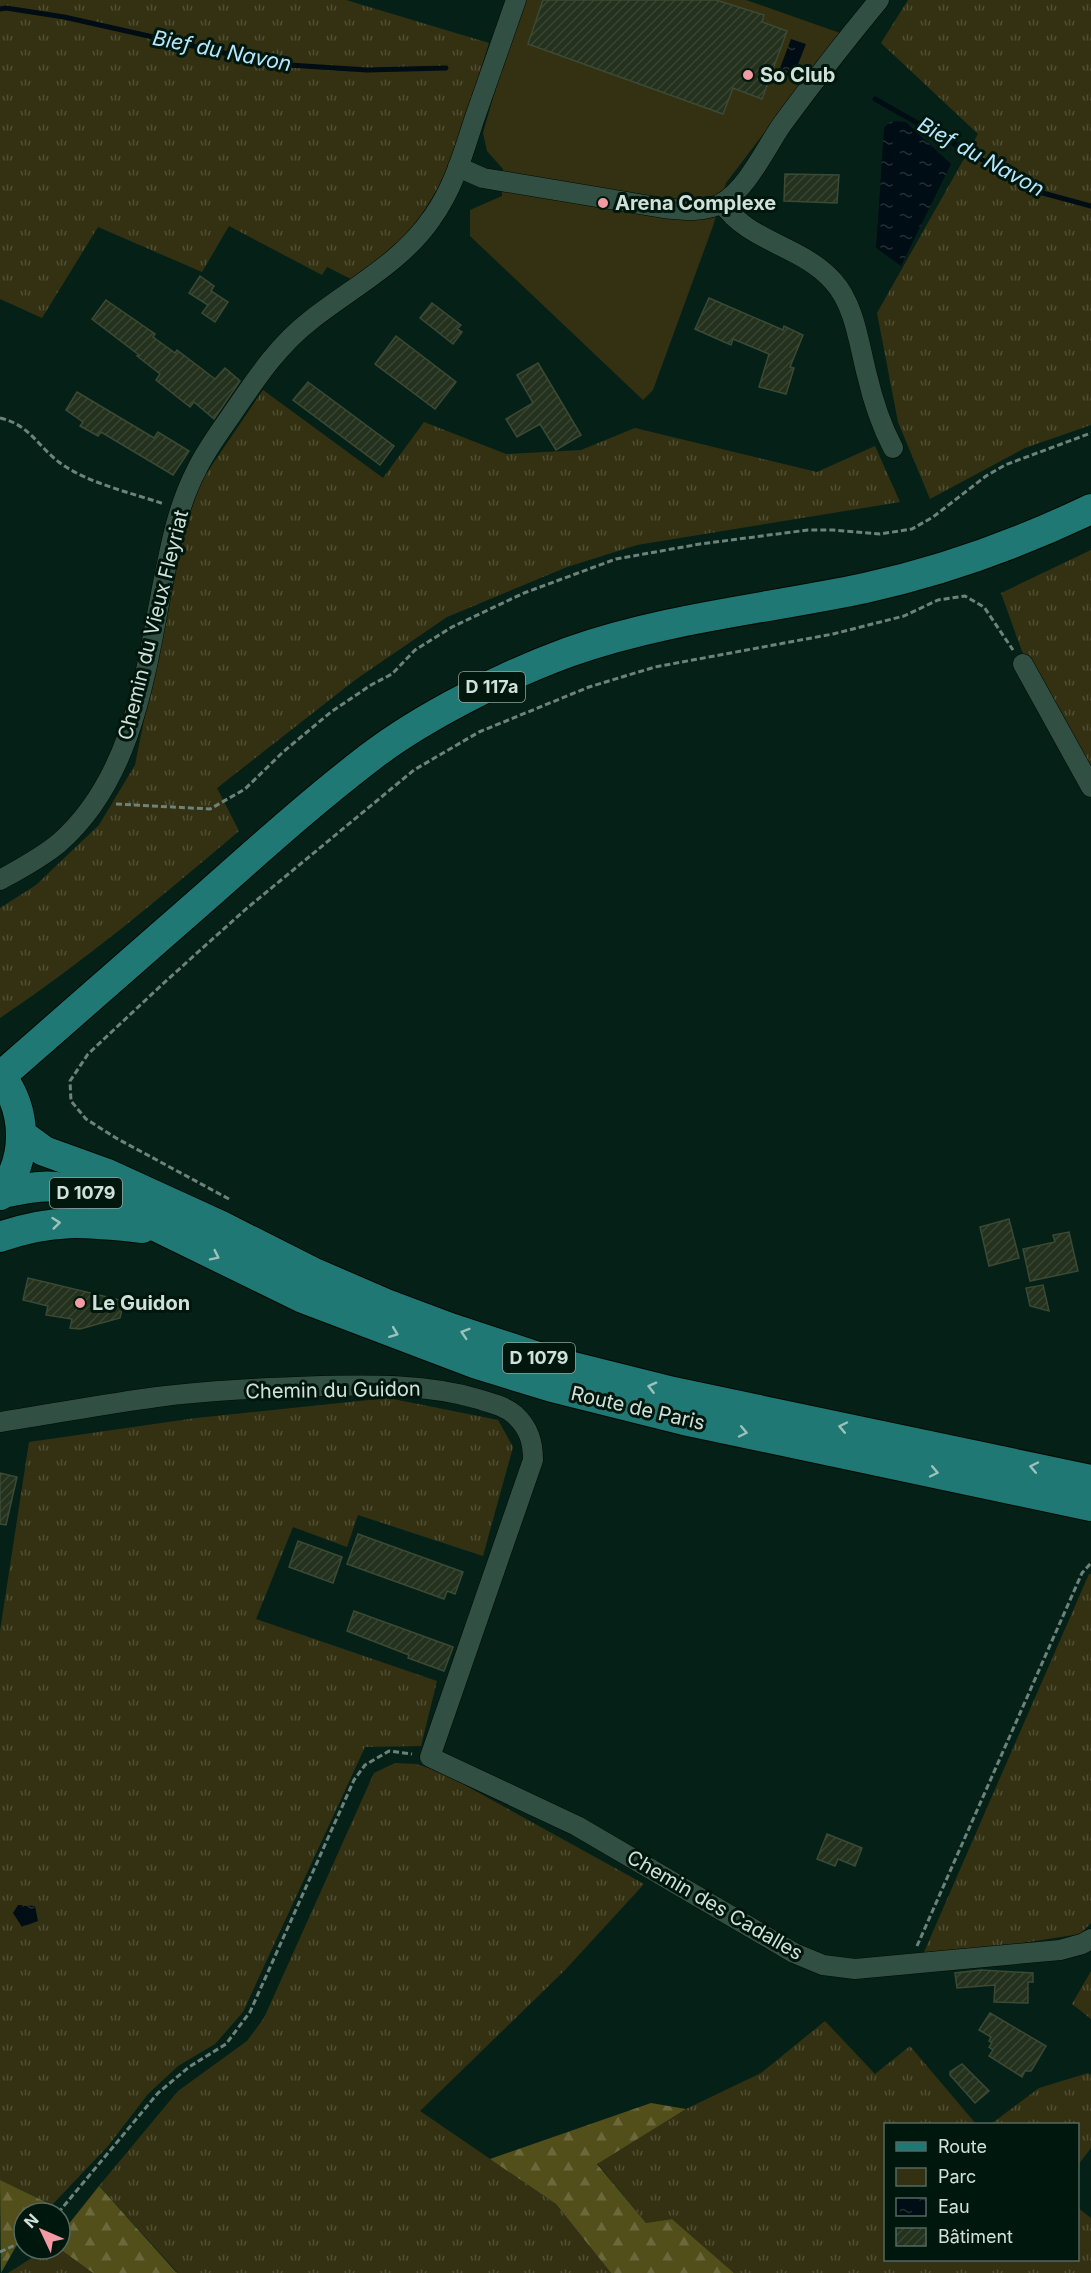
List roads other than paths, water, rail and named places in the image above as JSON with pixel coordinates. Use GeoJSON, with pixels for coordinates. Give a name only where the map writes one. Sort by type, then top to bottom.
{"type":"FeatureCollection","features":[{"type":"Feature","properties":{"kind":"main road","name":"D 117a"},"geometry":{"type":"LineString","coordinates":[[1,1075],[371,756],[421,724],[471,697],[567,653],[615,637],[682,621],[867,588],[924,573],[1007,545],[1091,509]]}},
{"type":"Feature","properties":{"kind":"main road"},"geometry":{"type":"LineString","coordinates":[[1,1075],[18,1108],[22,1135],[20,1153],[13,1175],[1,1194]]}},
{"type":"Feature","properties":{"kind":"main road","name":"Route de Paris"},"geometry":{"type":"LineString","coordinates":[[22,1135],[44,1151],[105,1173],[312,1272],[450,1328],[543,1359],[673,1392],[1091,1480]]}},
{"type":"Feature","properties":{"kind":"main road","name":"Route de Paris"},"geometry":{"type":"LineString","coordinates":[[1,1194],[39,1186],[60,1186],[88,1193],[303,1298],[477,1364],[552,1387],[684,1420],[1091,1506]]}},
{"type":"Feature","properties":{"kind":"main road"},"geometry":{"type":"LineString","coordinates":[[0,1237],[35,1226],[65,1222],[163,1230]]}},
{"type":"Feature","properties":{"kind":"street","name":"Chemin du Vieux Fleyriat"},"geometry":{"type":"LineString","coordinates":[[0,880],[40,858],[58,843],[96,803],[112,775],[128,736],[153,636],[171,542],[180,510],[196,471],[263,368],[286,342],[310,321],[392,261],[433,217],[458,167],[516,0]]}},
{"type":"Feature","properties":{"kind":"street"},"geometry":{"type":"LineString","coordinates":[[458,167],[483,178],[663,208],[690,210],[722,203],[748,176],[810,86],[879,0]]}},
{"type":"Feature","properties":{"kind":"street"},"geometry":{"type":"LineString","coordinates":[[722,203],[739,223],[806,259],[834,282],[844,299],[855,327],[882,426],[893,448]]}},
{"type":"Feature","properties":{"kind":"street"},"geometry":{"type":"LineString","coordinates":[[1023,664],[1091,787]]}},
{"type":"Feature","properties":{"kind":"street","name":"Chemin du Guidon"},"geometry":{"type":"LineString","coordinates":[[0,1422],[159,1397],[278,1388],[369,1385],[419,1387],[455,1392],[502,1407],[515,1415],[526,1428],[533,1442],[533,1460],[430,1757]]}},
{"type":"Feature","properties":{"kind":"street","name":"Chemin des Cadalles"},"geometry":{"type":"LineString","coordinates":[[430,1757],[577,1826],[795,1953],[822,1965],[855,1970],[908,1966],[1060,1950],[1091,1939]]}},
{"type":"Feature","properties":{"kind":"water"},"geometry":{"type":"Polygon","coordinates":[[[791,39],[806,44],[797,67],[800,69],[796,78],[786,75],[788,71],[780,68],[791,39]]]}},
{"type":"Feature","properties":{"kind":"water"},"geometry":{"type":"Polygon","coordinates":[[[891,121],[906,122],[951,164],[901,266],[876,248],[884,128],[891,121]]]}},
{"type":"Feature","properties":{"kind":"water"},"geometry":{"type":"Polygon","coordinates":[[[18,1905],[35,1906],[38,1921],[22,1927],[13,1913],[18,1905]]]}},
{"type":"Feature","properties":{"kind":"waterway","name":"Bief du Navon"},"geometry":{"type":"LineString","coordinates":[[0,9],[64,17],[273,64],[367,70],[446,68]]}},
{"type":"Feature","properties":{"kind":"waterway","name":"Bief du Navon"},"geometry":{"type":"LineString","coordinates":[[875,99],[1039,192],[1091,206]]}},
{"type":"Feature","properties":{"kind":"place","name":"So Club"},"geometry":{"type":"Point","coordinates":[748,75]}},
{"type":"Feature","properties":{"kind":"place","name":"Arena Complexe"},"geometry":{"type":"Point","coordinates":[603,203]}},
{"type":"Feature","properties":{"kind":"place","name":"Le Guidon"},"geometry":{"type":"Point","coordinates":[80,1303]}}]}
